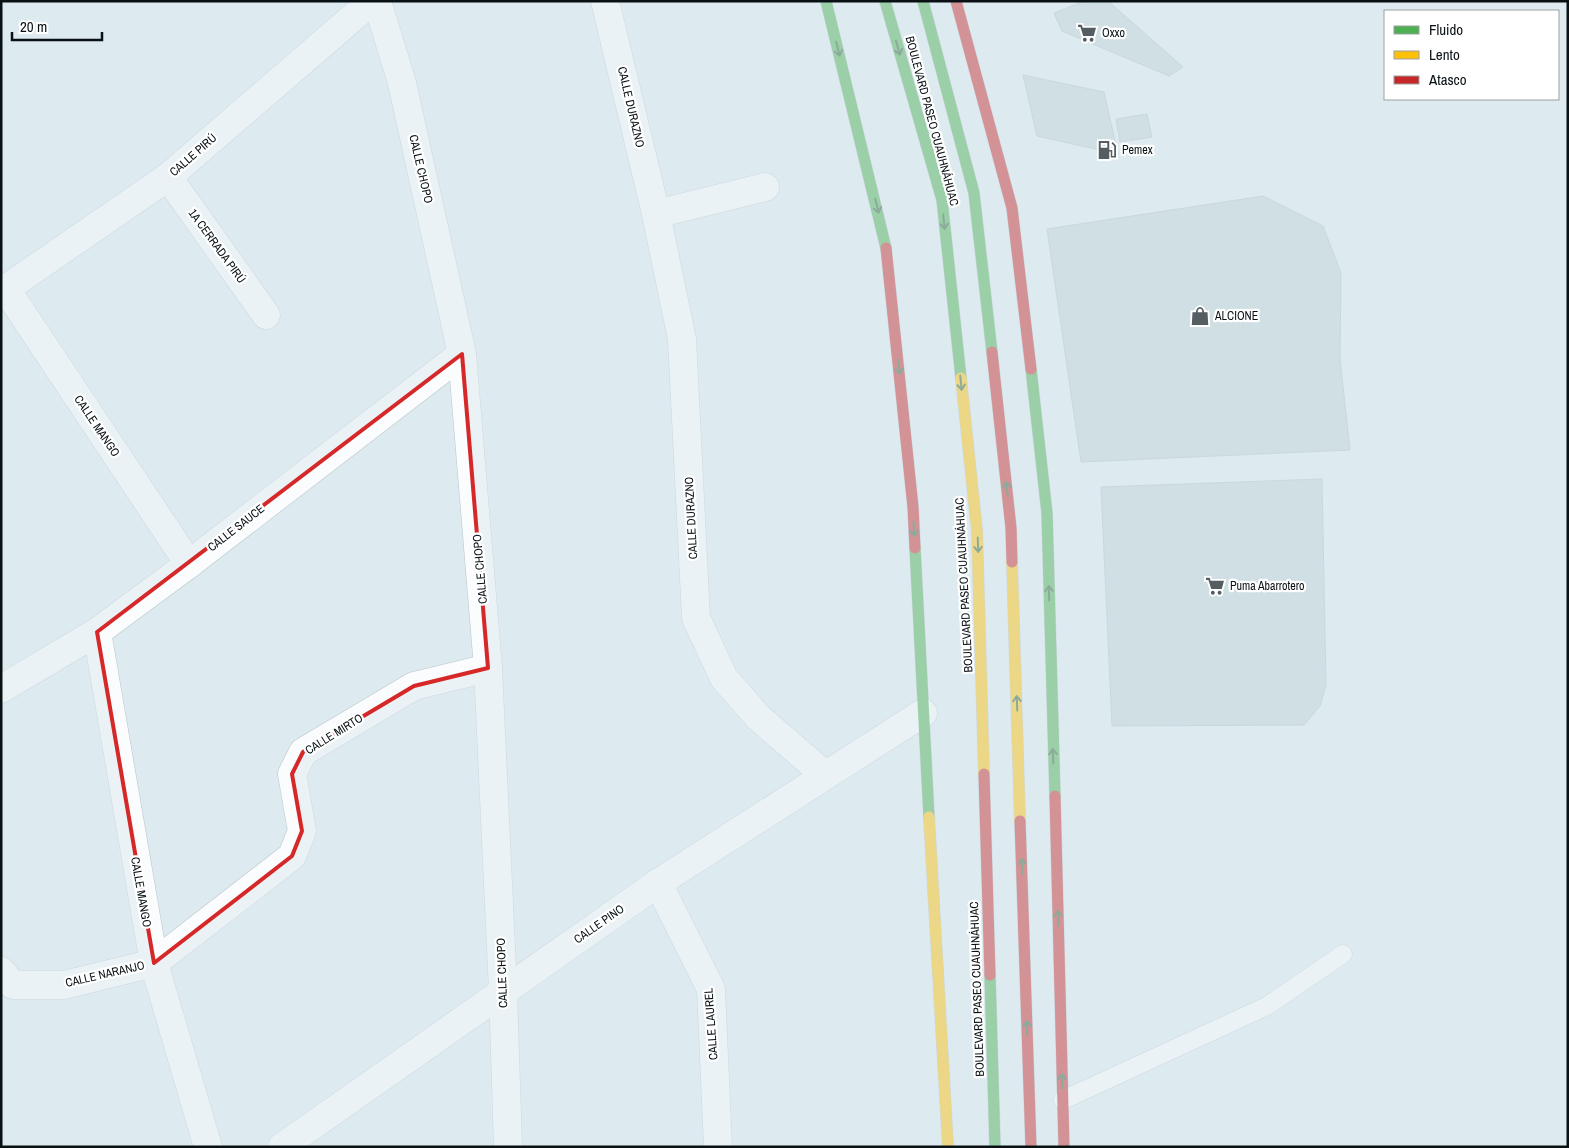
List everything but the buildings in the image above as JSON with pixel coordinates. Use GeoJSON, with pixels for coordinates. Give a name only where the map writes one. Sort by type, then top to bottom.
{"type":"FeatureCollection","features":[{"type":"Feature","properties":{"kind":"street","name":"CALLE PIRÚ"},"geometry":{"type":"LineString","coordinates":[[3,290],[168,177],[372,1]]}},
{"type":"Feature","properties":{"kind":"street","name":"CALLE CHOPO"},"geometry":{"type":"LineString","coordinates":[[377,1],[402,83],[462,354],[488,668],[503,991],[508,1147]]}},
{"type":"Feature","properties":{"kind":"street","name":"CALLE DURAZNO"},"geometry":{"type":"LineString","coordinates":[[605,1],[656,214],[682,338],[696,618],[724,678],[758,717],[826,775]]}},
{"type":"Feature","properties":{"kind":"street"},"geometry":{"type":"LineString","coordinates":[[826,1],[886,244],[914,507],[923,713],[948,1147]]}},
{"type":"Feature","properties":{"kind":"street","name":"BOULEVARD PASEO CUAUHNÁHUAC"},"geometry":{"type":"LineString","coordinates":[[885,1],[942,200],[977,531],[995,1147]]}},
{"type":"Feature","properties":{"kind":"street","name":"BOULEVARD PASEO CUAUHNÁHUAC"},"geometry":{"type":"LineString","coordinates":[[923,1],[974,193],[1011,528],[1031,1147]]}},
{"type":"Feature","properties":{"kind":"street"},"geometry":{"type":"LineString","coordinates":[[956,1],[1012,208],[1047,513],[1064,1147]]}},
{"type":"Feature","properties":{"kind":"street","name":"1A CERRADA PIRÚ"},"geometry":{"type":"LineString","coordinates":[[168,177],[266,315]]}},
{"type":"Feature","properties":{"kind":"street"},"geometry":{"type":"LineString","coordinates":[[656,214],[765,187]]}},
{"type":"Feature","properties":{"kind":"street","name":"CALLE MANGO"},"geometry":{"type":"LineString","coordinates":[[3,290],[189,564]]}},
{"type":"Feature","properties":{"kind":"street","name":"CALLE SAUCE"},"geometry":{"type":"LineString","coordinates":[[1,689],[97,632],[189,564],[462,354]]}},
{"type":"Feature","properties":{"kind":"street","name":"CALLE MANGO"},"geometry":{"type":"LineString","coordinates":[[97,632],[154,963],[208,1147]]}},
{"type":"Feature","properties":{"kind":"street","name":"CALLE MIRTO"},"geometry":{"type":"LineString","coordinates":[[154,963],[292,856],[302,831],[292,774],[303,752],[414,686],[488,668]]}},
{"type":"Feature","properties":{"kind":"street","name":"CALLE PINO"},"geometry":{"type":"LineString","coordinates":[[282,1147],[314,1136],[503,991],[658,883],[923,713]]}},
{"type":"Feature","properties":{"kind":"street","name":"CALLE LAUREL"},"geometry":{"type":"LineString","coordinates":[[658,883],[711,989],[718,1147]]}},
{"type":"Feature","properties":{"kind":"street","name":"CALLE NARANJO"},"geometry":{"type":"LineString","coordinates":[[1,971],[13,985],[64,985],[154,963]]}},
{"type":"Feature","properties":{"kind":"lane"},"geometry":{"type":"LineString","coordinates":[[1063,1100],[1267,1006],[1343,954]]}},
{"type":"Feature","properties":{"kind":"highlighted area"},"geometry":{"type":"Polygon","coordinates":[[[462,354],[488,668],[414,686],[303,752],[292,774],[302,831],[292,856],[154,963],[97,632],[462,354]]]}},
{"type":"Feature","properties":{"kind":"traffic: fast"},"geometry":{"type":"LineString","coordinates":[[826,1],[886,248]]}},
{"type":"Feature","properties":{"kind":"traffic: fast"},"geometry":{"type":"LineString","coordinates":[[885,1],[942,200],[961,378]]}},
{"type":"Feature","properties":{"kind":"traffic: fast"},"geometry":{"type":"LineString","coordinates":[[923,1],[974,193],[992,352]]}},
{"type":"Feature","properties":{"kind":"traffic: fast"},"geometry":{"type":"LineString","coordinates":[[1031,369],[1047,513],[1055,796]]}},
{"type":"Feature","properties":{"kind":"traffic: fast"},"geometry":{"type":"LineString","coordinates":[[915,548],[929,817]]}},
{"type":"Feature","properties":{"kind":"traffic: fast"},"geometry":{"type":"LineString","coordinates":[[990,975],[995,1147]]}},
{"type":"Feature","properties":{"kind":"traffic: slow"},"geometry":{"type":"LineString","coordinates":[[961,378],[977,531],[984,774]]}},
{"type":"Feature","properties":{"kind":"traffic: slow"},"geometry":{"type":"LineString","coordinates":[[1012,562],[1020,821]]}},
{"type":"Feature","properties":{"kind":"traffic: slow"},"geometry":{"type":"LineString","coordinates":[[929,817],[948,1147]]}},
{"type":"Feature","properties":{"kind":"traffic: jam"},"geometry":{"type":"LineString","coordinates":[[956,1],[1012,208],[1031,369]]}},
{"type":"Feature","properties":{"kind":"traffic: jam"},"geometry":{"type":"LineString","coordinates":[[886,248],[913,507],[915,548]]}},
{"type":"Feature","properties":{"kind":"traffic: jam"},"geometry":{"type":"LineString","coordinates":[[992,352],[1011,528],[1012,562]]}},
{"type":"Feature","properties":{"kind":"traffic: jam"},"geometry":{"type":"LineString","coordinates":[[984,774],[990,975]]}},
{"type":"Feature","properties":{"kind":"traffic: jam"},"geometry":{"type":"LineString","coordinates":[[1055,796],[1064,1147]]}},
{"type":"Feature","properties":{"kind":"traffic: jam"},"geometry":{"type":"LineString","coordinates":[[1020,821],[1031,1147]]}},
{"type":"Feature","properties":{"kind":"place","name":"Oxxo"},"geometry":{"type":"Point","coordinates":[1087,33]}},
{"type":"Feature","properties":{"kind":"place","name":"Pemex"},"geometry":{"type":"Point","coordinates":[1107,150]}},
{"type":"Feature","properties":{"kind":"place","name":"ALCIONE"},"geometry":{"type":"Point","coordinates":[1200,316]}},
{"type":"Feature","properties":{"kind":"place","name":"Puma Abarrotero"},"geometry":{"type":"Point","coordinates":[1215,586]}}]}
